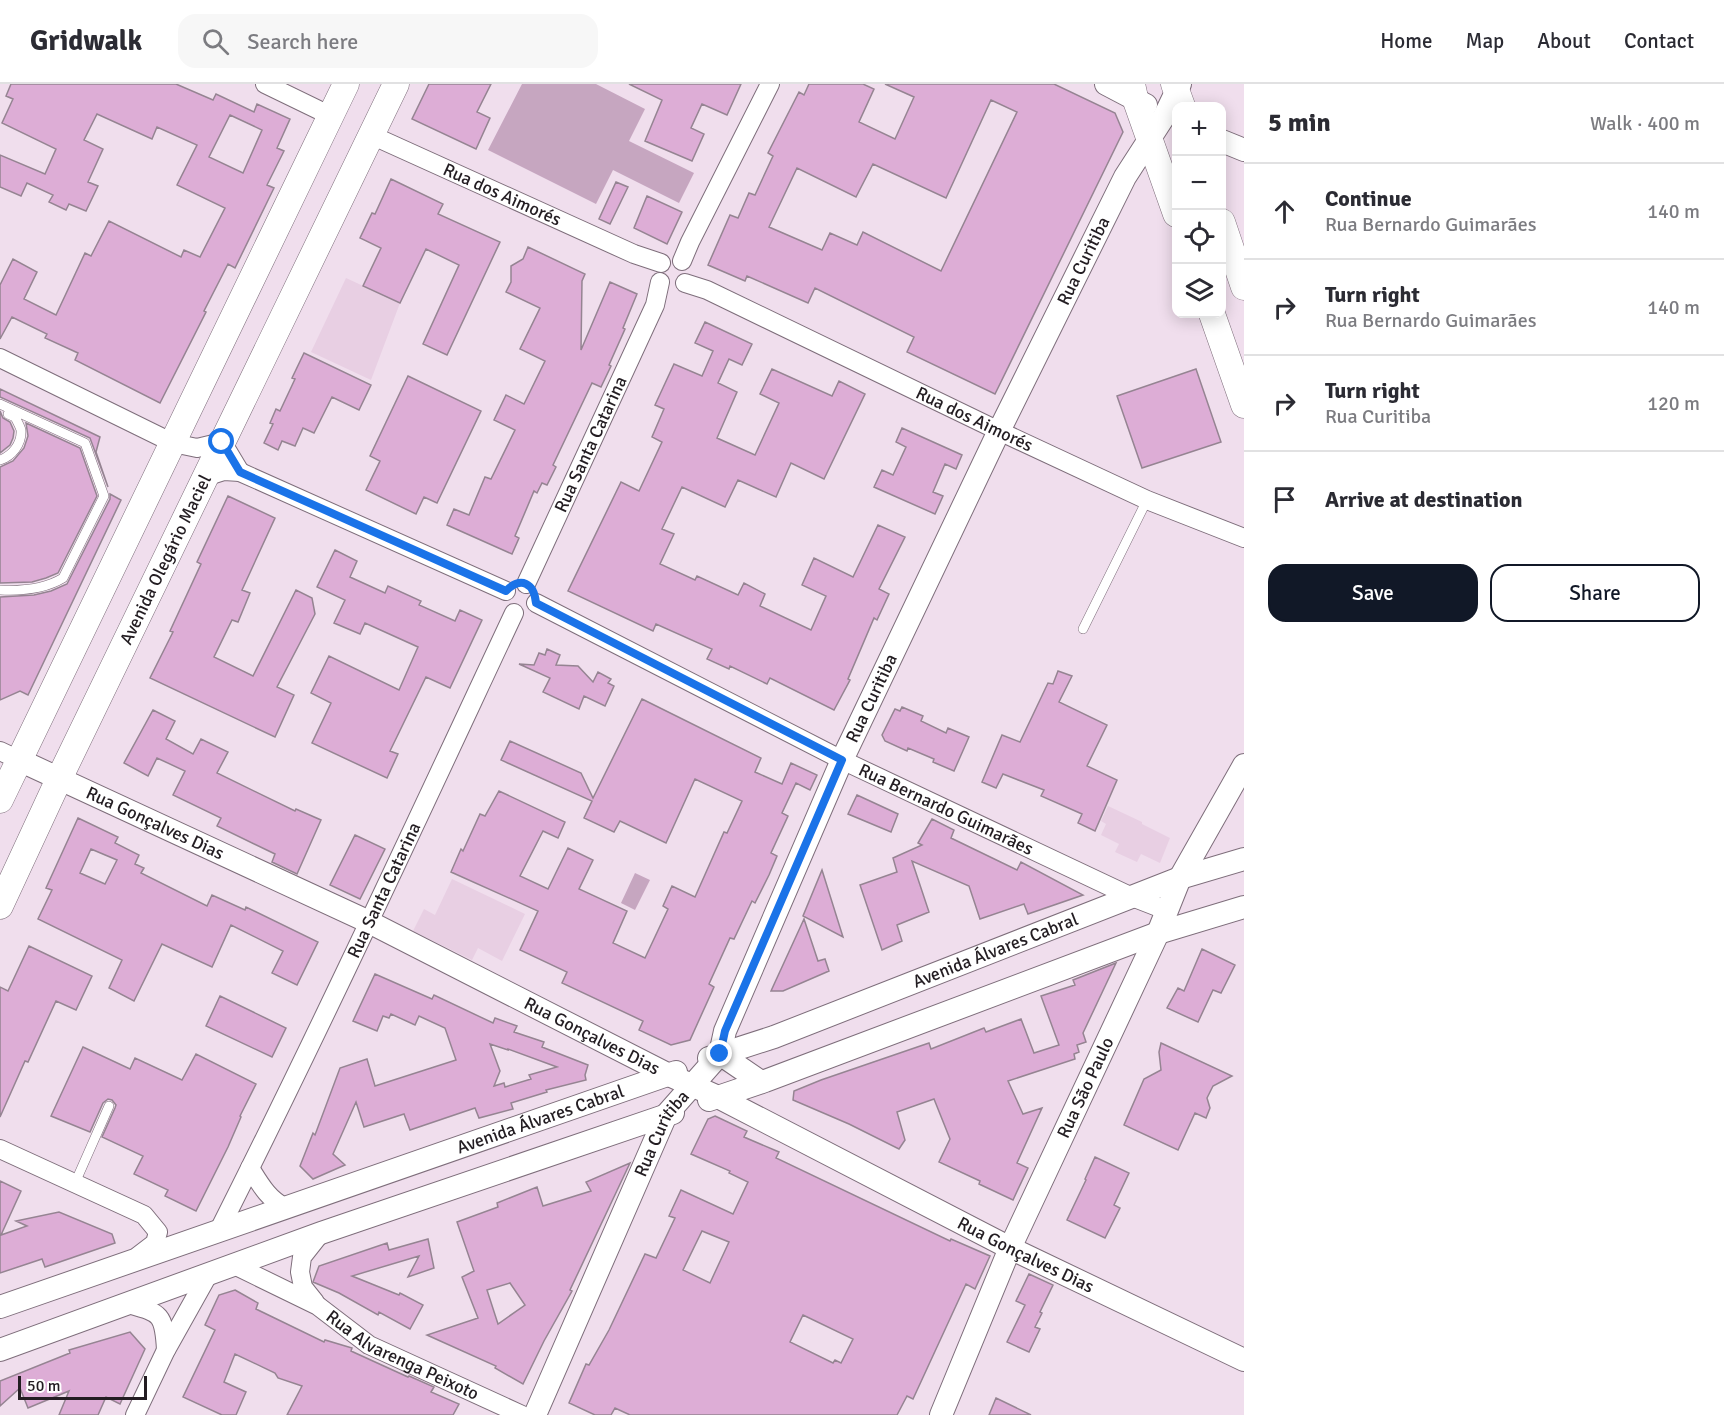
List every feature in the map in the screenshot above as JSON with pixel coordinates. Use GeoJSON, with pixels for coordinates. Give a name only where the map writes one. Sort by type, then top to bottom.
{"type":"FeatureCollection","features":[{"type":"Feature","properties":{"kind":"main road"},"geometry":{"type":"LineString","coordinates":[[0,800],[9,755],[173,443],[346,84]]}},
{"type":"Feature","properties":{"kind":"main road","name":"Avenida Olegário Maciel"},"geometry":{"type":"LineString","coordinates":[[0,906],[59,779],[396,84]]}},
{"type":"Feature","properties":{"kind":"main road"},"geometry":{"type":"LineString","coordinates":[[1133,91],[1175,210]]}},
{"type":"Feature","properties":{"kind":"main road"},"geometry":{"type":"LineString","coordinates":[[1226,236],[1244,287]]}},
{"type":"Feature","properties":{"kind":"main road"},"geometry":{"type":"LineString","coordinates":[[1213,318],[1244,405]]}},
{"type":"Feature","properties":{"kind":"street"},"geometry":{"type":"LineString","coordinates":[[265,84],[331,116]]}},
{"type":"Feature","properties":{"kind":"street","name":"Rua Santa Catarina"},"geometry":{"type":"LineString","coordinates":[[526,584],[656,305],[770,84]]}},
{"type":"Feature","properties":{"kind":"street"},"geometry":{"type":"LineString","coordinates":[[1106,84],[1176,100]]}},
{"type":"Feature","properties":{"kind":"street","name":"Rua Curitiba"},"geometry":{"type":"LineString","coordinates":[[535,1415],[666,1115],[720,1054],[725,1031],[842,760],[999,431],[1125,177],[1176,100]]}},
{"type":"Feature","properties":{"kind":"street","name":"Rua dos Aimorés"},"geometry":{"type":"LineString","coordinates":[[371,135],[634,254],[1147,500],[1244,538]]}},
{"type":"Feature","properties":{"kind":"street"},"geometry":{"type":"LineString","coordinates":[[1226,143],[1244,150]]}},
{"type":"Feature","properties":{"kind":"street"},"geometry":{"type":"LineString","coordinates":[[0,358],[173,443],[197,448],[222,442],[240,472]]}},
{"type":"Feature","properties":{"kind":"street"},"geometry":{"type":"LineString","coordinates":[[205,477],[224,471],[240,472],[506,591]]}},
{"type":"Feature","properties":{"kind":"street"},"geometry":{"type":"LineString","coordinates":[[512,584],[526,584],[535,593],[536,603],[531,610],[523,614],[514,613],[507,608],[504,599],[506,591],[512,584]]}},
{"type":"Feature","properties":{"kind":"street","name":"Rua Bernardo Guimarães"},"geometry":{"type":"LineString","coordinates":[[536,603],[842,760],[1132,897],[1168,911]]}},
{"type":"Feature","properties":{"kind":"street","name":"Rua Santa Catarina"},"geometry":{"type":"LineString","coordinates":[[218,1232],[369,922],[514,613]]}},
{"type":"Feature","properties":{"kind":"street","name":"Rua Gonçalves Dias"},"geometry":{"type":"LineString","coordinates":[[9,755],[369,922],[669,1075],[718,1097],[1010,1248],[1244,1360]]}},
{"type":"Feature","properties":{"kind":"street","name":"Rua São Paulo"},"geometry":{"type":"LineString","coordinates":[[941,1415],[1010,1248],[1158,933],[1180,878],[1244,765]]}},
{"type":"Feature","properties":{"kind":"street","name":"Avenida Álvares Cabral"},"geometry":{"type":"LineString","coordinates":[[0,1307],[669,1075],[720,1054],[774,1037],[1180,878],[1244,859]]}},
{"type":"Feature","properties":{"kind":"street","name":"Avenida Álvares Cabral"},"geometry":{"type":"LineString","coordinates":[[0,1350],[321,1233],[761,1082],[1158,933],[1244,907]]}},
{"type":"Feature","properties":{"kind":"street"},"geometry":{"type":"LineString","coordinates":[[720,1054],[761,1082]]}},
{"type":"Feature","properties":{"kind":"street"},"geometry":{"type":"LineString","coordinates":[[0,1149],[144,1215],[158,1232],[155,1243],[131,1261]]}},
{"type":"Feature","properties":{"kind":"street"},"geometry":{"type":"LineString","coordinates":[[250,1168],[265,1191],[276,1203],[286,1208]]}},
{"type":"Feature","properties":{"kind":"street","name":"Rua Alvarenga Peixoto"},"geometry":{"type":"LineString","coordinates":[[318,1306],[303,1287],[300,1272],[302,1257],[321,1233]]}},
{"type":"Feature","properties":{"kind":"street","name":"Rua Alvarenga Peixoto"},"geometry":{"type":"LineString","coordinates":[[234,1265],[318,1306],[369,1345],[522,1415]]}},
{"type":"Feature","properties":{"kind":"street"},"geometry":{"type":"LineString","coordinates":[[135,1415],[166,1350],[208,1275]]}},
{"type":"Feature","properties":{"kind":"street"},"geometry":{"type":"LineString","coordinates":[[125,1304],[152,1310],[159,1317],[164,1327],[166,1350]]}},
{"type":"Feature","properties":{"kind":"lane"},"geometry":{"type":"LineString","coordinates":[[0,404],[85,443],[104,496],[63,578],[52,585],[20,590],[0,590]]}},
{"type":"Feature","properties":{"kind":"lane"},"geometry":{"type":"LineString","coordinates":[[0,410],[15,417],[21,429],[19,442],[13,453],[0,460]]}},
{"type":"Feature","properties":{"kind":"lane"},"geometry":{"type":"LineString","coordinates":[[1083,629],[1147,500]]}},
{"type":"Feature","properties":{"kind":"lane"},"geometry":{"type":"LineString","coordinates":[[75,1183],[109,1106]]}},
{"type":"Feature","properties":{"kind":"shaded area"},"geometry":{"type":"Polygon","coordinates":[[[522,84],[596,84],[645,109],[629,141],[694,173],[679,203],[613,170],[596,204],[488,150],[522,84]]]}},
{"type":"Feature","properties":{"kind":"shaded area"},"geometry":{"type":"Polygon","coordinates":[[[346,278],[400,303],[371,380],[311,352],[346,278]]]}},
{"type":"Feature","properties":{"kind":"shaded area"},"geometry":{"type":"Polygon","coordinates":[[[1108,806],[1170,838],[1160,863],[1141,854],[1137,862],[1115,852],[1119,844],[1101,835],[1106,824],[1101,821],[1108,806]]]}},
{"type":"Feature","properties":{"kind":"shaded area"},"geometry":{"type":"Polygon","coordinates":[[[635,873],[650,880],[635,910],[621,903],[635,873]]]}},
{"type":"Feature","properties":{"kind":"shaded area"},"geometry":{"type":"Polygon","coordinates":[[[452,879],[525,914],[502,961],[478,948],[472,960],[413,931],[424,909],[435,915],[452,879]]]}},
{"type":"Feature","properties":{"kind":"building"},"geometry":{"type":"Polygon","coordinates":[[[11,84],[176,84],[213,100],[216,94],[254,112],[257,104],[290,119],[277,148],[284,151],[267,185],[274,188],[235,268],[228,264],[160,403],[75,360],[78,353],[45,338],[47,334],[12,317],[0,339],[0,285],[13,259],[37,272],[24,299],[56,315],[85,253],[91,256],[109,221],[181,257],[184,250],[200,257],[225,208],[177,185],[197,145],[157,127],[152,139],[97,114],[84,140],[103,149],[88,182],[98,186],[86,211],[69,204],[66,210],[49,202],[53,195],[27,183],[21,196],[0,187],[0,155],[45,174],[56,149],[2,123],[13,99],[6,96],[11,84]],[[230,115],[209,157],[243,173],[262,130],[230,115]]]}},
{"type":"Feature","properties":{"kind":"building"},"geometry":{"type":"Polygon","coordinates":[[[429,84],[491,84],[477,112],[490,118],[476,149],[412,119],[429,84]]]}},
{"type":"Feature","properties":{"kind":"building"},"geometry":{"type":"Polygon","coordinates":[[[629,84],[741,84],[727,115],[702,104],[691,128],[704,134],[692,161],[645,141],[662,100],[629,84]]]}},
{"type":"Feature","properties":{"kind":"building"},"geometry":{"type":"Polygon","coordinates":[[[809,84],[863,84],[874,89],[859,122],[895,139],[914,97],[885,84],[1054,84],[1115,113],[1123,132],[995,394],[907,352],[914,337],[815,288],[808,303],[747,276],[745,281],[708,265],[730,215],[738,218],[749,193],[755,195],[773,156],[768,153],[799,92],[804,95],[809,84]],[[991,100],[946,198],[873,164],[856,197],[797,168],[769,227],[822,250],[830,233],[857,245],[863,232],[941,271],[1017,112],[991,100]]]}},
{"type":"Feature","properties":{"kind":"building"},"geometry":{"type":"Polygon","coordinates":[[[391,179],[443,204],[438,214],[500,242],[447,355],[423,344],[459,265],[426,249],[400,303],[363,286],[381,248],[360,238],[372,213],[375,214],[391,179]]]}},
{"type":"Feature","properties":{"kind":"building"},"geometry":{"type":"Polygon","coordinates":[[[616,182],[628,187],[610,224],[599,219],[616,182]]]}},
{"type":"Feature","properties":{"kind":"building"},"geometry":{"type":"Polygon","coordinates":[[[647,196],[682,212],[667,244],[634,228],[647,196]]]}},
{"type":"Feature","properties":{"kind":"building"},"geometry":{"type":"Polygon","coordinates":[[[528,247],[585,274],[582,281],[581,350],[610,282],[637,294],[601,387],[592,383],[553,465],[556,467],[547,485],[542,483],[537,493],[534,491],[515,536],[519,538],[512,554],[447,525],[454,509],[469,515],[485,477],[491,479],[515,430],[494,420],[506,395],[524,404],[545,361],[520,349],[540,308],[506,292],[511,282],[511,266],[523,259],[528,247]]]}},
{"type":"Feature","properties":{"kind":"building"},"geometry":{"type":"Polygon","coordinates":[[[705,322],[752,344],[742,365],[729,359],[718,383],[737,392],[717,438],[755,455],[779,403],[760,394],[772,369],[832,396],[839,381],[865,394],[824,479],[791,463],[776,497],[738,480],[725,507],[682,487],[662,529],[674,534],[660,564],[695,580],[697,576],[738,595],[744,583],[765,594],[760,606],[811,630],[826,596],[802,585],[814,558],[853,577],[878,525],[905,537],[879,589],[889,594],[877,620],[874,618],[848,679],[850,680],[834,710],[770,678],[767,684],[730,666],[729,669],[707,659],[712,649],[656,624],[653,631],[568,591],[621,482],[639,491],[662,442],[652,437],[664,409],[655,405],[674,364],[702,376],[713,351],[695,343],[705,322]]]}},
{"type":"Feature","properties":{"kind":"building"},"geometry":{"type":"Polygon","coordinates":[[[304,353],[371,385],[359,410],[332,397],[314,433],[303,428],[295,446],[282,441],[278,450],[264,443],[273,424],[270,423],[276,409],[280,411],[304,353]]]}},
{"type":"Feature","properties":{"kind":"building"},"geometry":{"type":"Polygon","coordinates":[[[1196,369],[1221,442],[1142,468],[1117,396],[1196,369]]]}},
{"type":"Feature","properties":{"kind":"building"},"geometry":{"type":"Polygon","coordinates":[[[408,376],[481,411],[437,503],[424,497],[416,514],[366,490],[380,461],[370,456],[408,376]]]}},
{"type":"Feature","properties":{"kind":"building"},"geometry":{"type":"Polygon","coordinates":[[[0,389],[100,437],[96,452],[108,487],[90,438],[0,397],[0,389]]]}},
{"type":"Feature","properties":{"kind":"building"},"geometry":{"type":"Polygon","coordinates":[[[0,411],[3,418],[10,422],[14,431],[10,445],[0,453],[0,411]]]}},
{"type":"Feature","properties":{"kind":"building"},"geometry":{"type":"Polygon","coordinates":[[[26,423],[80,448],[97,496],[58,573],[32,582],[0,583],[0,467],[13,461],[24,448],[28,436],[26,423]]]}},
{"type":"Feature","properties":{"kind":"building"},"geometry":{"type":"Polygon","coordinates":[[[902,428],[962,455],[956,469],[945,464],[933,492],[943,496],[935,514],[874,487],[882,470],[893,475],[906,447],[896,442],[902,428]]]}},
{"type":"Feature","properties":{"kind":"building"},"geometry":{"type":"Polygon","coordinates":[[[110,494],[121,500],[28,695],[20,691],[0,700],[0,597],[34,595],[67,584],[110,499],[110,494]]]}},
{"type":"Feature","properties":{"kind":"building"},"geometry":{"type":"Polygon","coordinates":[[[228,496],[275,518],[242,590],[250,593],[238,622],[232,620],[214,657],[253,676],[296,590],[312,598],[315,614],[277,687],[294,695],[275,737],[150,678],[173,632],[170,631],[201,564],[197,562],[228,496]]]}},
{"type":"Feature","properties":{"kind":"building"},"geometry":{"type":"Polygon","coordinates":[[[335,550],[357,561],[350,577],[385,593],[388,586],[421,601],[419,605],[455,621],[460,610],[482,620],[450,688],[426,677],[390,751],[398,754],[387,778],[312,743],[331,703],[311,693],[329,656],[399,690],[418,647],[365,623],[360,634],[334,623],[345,600],[317,587],[335,550]]]}},
{"type":"Feature","properties":{"kind":"building"},"geometry":{"type":"Polygon","coordinates":[[[547,649],[560,655],[556,665],[578,666],[593,682],[598,672],[611,679],[608,683],[614,686],[605,706],[584,696],[579,709],[543,692],[550,678],[519,664],[534,665],[539,653],[545,655],[547,649]]]}},
{"type":"Feature","properties":{"kind":"building"},"geometry":{"type":"Polygon","coordinates":[[[1058,671],[1072,676],[1059,702],[1107,725],[1087,766],[1117,780],[1095,831],[1078,823],[1082,814],[1041,796],[1044,790],[1003,774],[996,788],[982,782],[1002,735],[1020,742],[1048,683],[1053,684],[1058,671]]]}},
{"type":"Feature","properties":{"kind":"building"},"geometry":{"type":"Polygon","coordinates":[[[642,699],[761,758],[755,772],[782,784],[791,763],[817,775],[810,790],[796,783],[782,813],[788,816],[771,853],[777,856],[769,875],[755,903],[752,901],[734,939],[730,938],[709,984],[714,987],[690,1040],[671,1045],[639,1030],[643,1021],[562,983],[567,972],[520,950],[538,911],[451,872],[480,814],[485,816],[499,791],[565,822],[558,838],[543,831],[520,876],[548,889],[568,848],[593,860],[579,889],[627,911],[613,943],[645,958],[668,909],[663,906],[672,886],[695,897],[724,832],[727,833],[742,801],[695,779],[666,843],[620,821],[614,832],[584,818],[592,801],[501,760],[510,741],[581,773],[593,798],[642,699]]]}},
{"type":"Feature","properties":{"kind":"building"},"geometry":{"type":"Polygon","coordinates":[[[902,707],[923,716],[921,721],[946,733],[948,728],[969,737],[954,771],[933,762],[934,759],[908,748],[907,751],[885,741],[882,735],[895,709],[900,711],[902,707]]]}},
{"type":"Feature","properties":{"kind":"building"},"geometry":{"type":"Polygon","coordinates":[[[153,710],[175,721],[166,739],[193,754],[201,739],[228,752],[217,773],[295,811],[296,809],[321,820],[297,874],[272,862],[275,854],[217,826],[221,818],[173,795],[185,771],[157,758],[148,776],[124,763],[153,710]]]}},
{"type":"Feature","properties":{"kind":"building"},"geometry":{"type":"Polygon","coordinates":[[[857,795],[898,814],[891,832],[848,814],[857,795]]]}},
{"type":"Feature","properties":{"kind":"building"},"geometry":{"type":"Polygon","coordinates":[[[78,818],[118,837],[115,843],[139,855],[135,864],[144,868],[141,873],[207,906],[212,895],[245,910],[246,907],[318,942],[297,985],[272,973],[283,951],[231,925],[212,967],[162,944],[134,1001],[109,988],[122,960],[38,919],[52,890],[46,888],[78,818]],[[91,849],[80,873],[105,884],[117,860],[91,849]]]}},
{"type":"Feature","properties":{"kind":"building"},"geometry":{"type":"Polygon","coordinates":[[[932,819],[954,830],[951,838],[1017,870],[1021,862],[1083,895],[1028,914],[1024,904],[980,919],[969,886],[912,861],[929,912],[897,925],[902,941],[882,950],[860,885],[897,872],[893,858],[922,845],[918,843],[932,819]]]}},
{"type":"Feature","properties":{"kind":"building"},"geometry":{"type":"Polygon","coordinates":[[[355,835],[385,849],[360,899],[330,885],[355,835]]]}},
{"type":"Feature","properties":{"kind":"building"},"geometry":{"type":"Polygon","coordinates":[[[822,870],[843,937],[803,916],[822,870]]]}},
{"type":"Feature","properties":{"kind":"building"},"geometry":{"type":"Polygon","coordinates":[[[804,919],[818,961],[825,959],[829,971],[783,991],[771,991],[804,919]]]}},
{"type":"Feature","properties":{"kind":"building"},"geometry":{"type":"Polygon","coordinates":[[[29,946],[92,976],[76,1010],[56,1001],[28,1062],[25,1061],[0,1117],[0,987],[8,991],[29,946]]]}},
{"type":"Feature","properties":{"kind":"building"},"geometry":{"type":"Polygon","coordinates":[[[1202,949],[1235,965],[1221,993],[1213,990],[1198,1022],[1167,1008],[1178,988],[1184,991],[1202,949]]]}},
{"type":"Feature","properties":{"kind":"building"},"geometry":{"type":"Polygon","coordinates":[[[1116,963],[1083,1033],[1086,1042],[1077,1045],[1079,1052],[1074,1054],[1075,1059],[1008,1081],[1023,1114],[1042,1108],[1017,1163],[1028,1168],[1013,1200],[979,1184],[980,1181],[939,1162],[950,1139],[934,1099],[897,1112],[905,1140],[899,1149],[793,1100],[794,1091],[821,1080],[929,1043],[931,1049],[984,1028],[986,1032],[1021,1019],[1034,1053],[1059,1045],[1041,996],[1075,985],[1073,980],[1116,963]]]}},
{"type":"Feature","properties":{"kind":"building"},"geometry":{"type":"Polygon","coordinates":[[[375,974],[432,999],[434,995],[493,1023],[495,1018],[517,1026],[514,1032],[544,1042],[542,1047],[588,1065],[586,1080],[546,1090],[547,1092],[511,1103],[513,1109],[479,1118],[475,1108],[410,1130],[404,1114],[364,1127],[356,1102],[333,1154],[345,1165],[313,1179],[300,1166],[313,1133],[315,1135],[340,1068],[367,1059],[375,1086],[456,1060],[445,1028],[419,1016],[415,1025],[391,1014],[389,1018],[383,1016],[377,1031],[353,1021],[375,974]],[[490,1044],[500,1071],[494,1086],[504,1083],[505,1087],[531,1079],[529,1075],[557,1067],[508,1049],[490,1044]]]}},
{"type":"Feature","properties":{"kind":"building"},"geometry":{"type":"Polygon","coordinates":[[[220,996],[286,1028],[272,1057],[206,1026],[220,996]]]}},
{"type":"Feature","properties":{"kind":"building"},"geometry":{"type":"Polygon","coordinates":[[[1161,1043],[1232,1076],[1213,1086],[1207,1098],[1210,1108],[1206,1118],[1195,1113],[1178,1150],[1124,1125],[1144,1079],[1161,1070],[1159,1052],[1161,1043]]]}},
{"type":"Feature","properties":{"kind":"building"},"geometry":{"type":"Polygon","coordinates":[[[83,1047],[130,1069],[135,1058],[182,1080],[196,1054],[256,1084],[196,1211],[165,1196],[168,1190],[134,1174],[143,1156],[102,1137],[116,1105],[112,1100],[108,1099],[103,1103],[90,1132],[51,1116],[83,1047]]]}},
{"type":"Feature","properties":{"kind":"building"},"geometry":{"type":"Polygon","coordinates":[[[715,1116],[747,1131],[744,1137],[779,1152],[776,1158],[950,1241],[951,1239],[990,1256],[975,1289],[966,1284],[913,1399],[907,1396],[897,1415],[630,1415],[615,1408],[611,1415],[595,1415],[569,1403],[586,1364],[589,1365],[609,1330],[645,1254],[656,1258],[675,1218],[669,1216],[681,1190],[733,1214],[748,1182],[729,1173],[730,1171],[691,1154],[708,1119],[715,1116]],[[702,1231],[683,1270],[710,1283],[729,1242],[702,1231]],[[803,1315],[790,1342],[833,1363],[835,1360],[841,1363],[853,1339],[803,1315]]]}},
{"type":"Feature","properties":{"kind":"building"},"geometry":{"type":"Polygon","coordinates":[[[1095,1157],[1129,1173],[1114,1205],[1120,1208],[1105,1238],[1067,1220],[1095,1157]]]}},
{"type":"Feature","properties":{"kind":"building"},"geometry":{"type":"Polygon","coordinates":[[[630,1163],[570,1290],[572,1291],[523,1384],[495,1368],[496,1366],[427,1335],[478,1318],[462,1277],[474,1271],[457,1222],[498,1207],[497,1203],[537,1187],[543,1206],[591,1191],[586,1182],[630,1163]],[[510,1283],[487,1290],[498,1324],[525,1305],[510,1283]]]}},
{"type":"Feature","properties":{"kind":"building"},"geometry":{"type":"Polygon","coordinates":[[[0,1181],[21,1191],[1,1235],[27,1226],[16,1221],[59,1212],[112,1234],[115,1243],[45,1267],[42,1259],[0,1273],[0,1181]]]}},
{"type":"Feature","properties":{"kind":"building"},"geometry":{"type":"Polygon","coordinates":[[[428,1239],[434,1268],[408,1277],[419,1256],[352,1276],[399,1295],[400,1293],[423,1305],[410,1329],[313,1282],[319,1266],[387,1243],[389,1250],[428,1239]]]}},
{"type":"Feature","properties":{"kind":"building"},"geometry":{"type":"Polygon","coordinates":[[[1029,1274],[1053,1285],[1040,1312],[1042,1313],[1035,1327],[1040,1329],[1029,1352],[1007,1342],[1025,1305],[1016,1301],[1029,1274]]]}},
{"type":"Feature","properties":{"kind":"building"},"geometry":{"type":"Polygon","coordinates":[[[235,1290],[258,1303],[256,1309],[324,1342],[325,1340],[352,1348],[351,1351],[434,1387],[431,1392],[459,1404],[453,1415],[287,1415],[302,1386],[278,1378],[275,1373],[235,1354],[224,1382],[246,1392],[236,1415],[222,1415],[183,1397],[215,1330],[205,1325],[219,1295],[235,1290]]]}},
{"type":"Feature","properties":{"kind":"building"},"geometry":{"type":"Polygon","coordinates":[[[130,1332],[145,1349],[120,1404],[106,1397],[98,1415],[59,1415],[69,1391],[28,1408],[20,1388],[0,1406],[0,1381],[70,1353],[69,1350],[130,1332]]]}},
{"type":"Feature","properties":{"kind":"building"},"geometry":{"type":"Polygon","coordinates":[[[996,1398],[1031,1415],[989,1415],[996,1398]]]}},
{"type":"Feature","properties":{"kind":"route"},"geometry":{"type":"LineString","coordinates":[[222,442],[240,472],[506,591],[512,584],[526,584],[535,593],[536,603],[842,760],[725,1031],[720,1054]]}}]}
